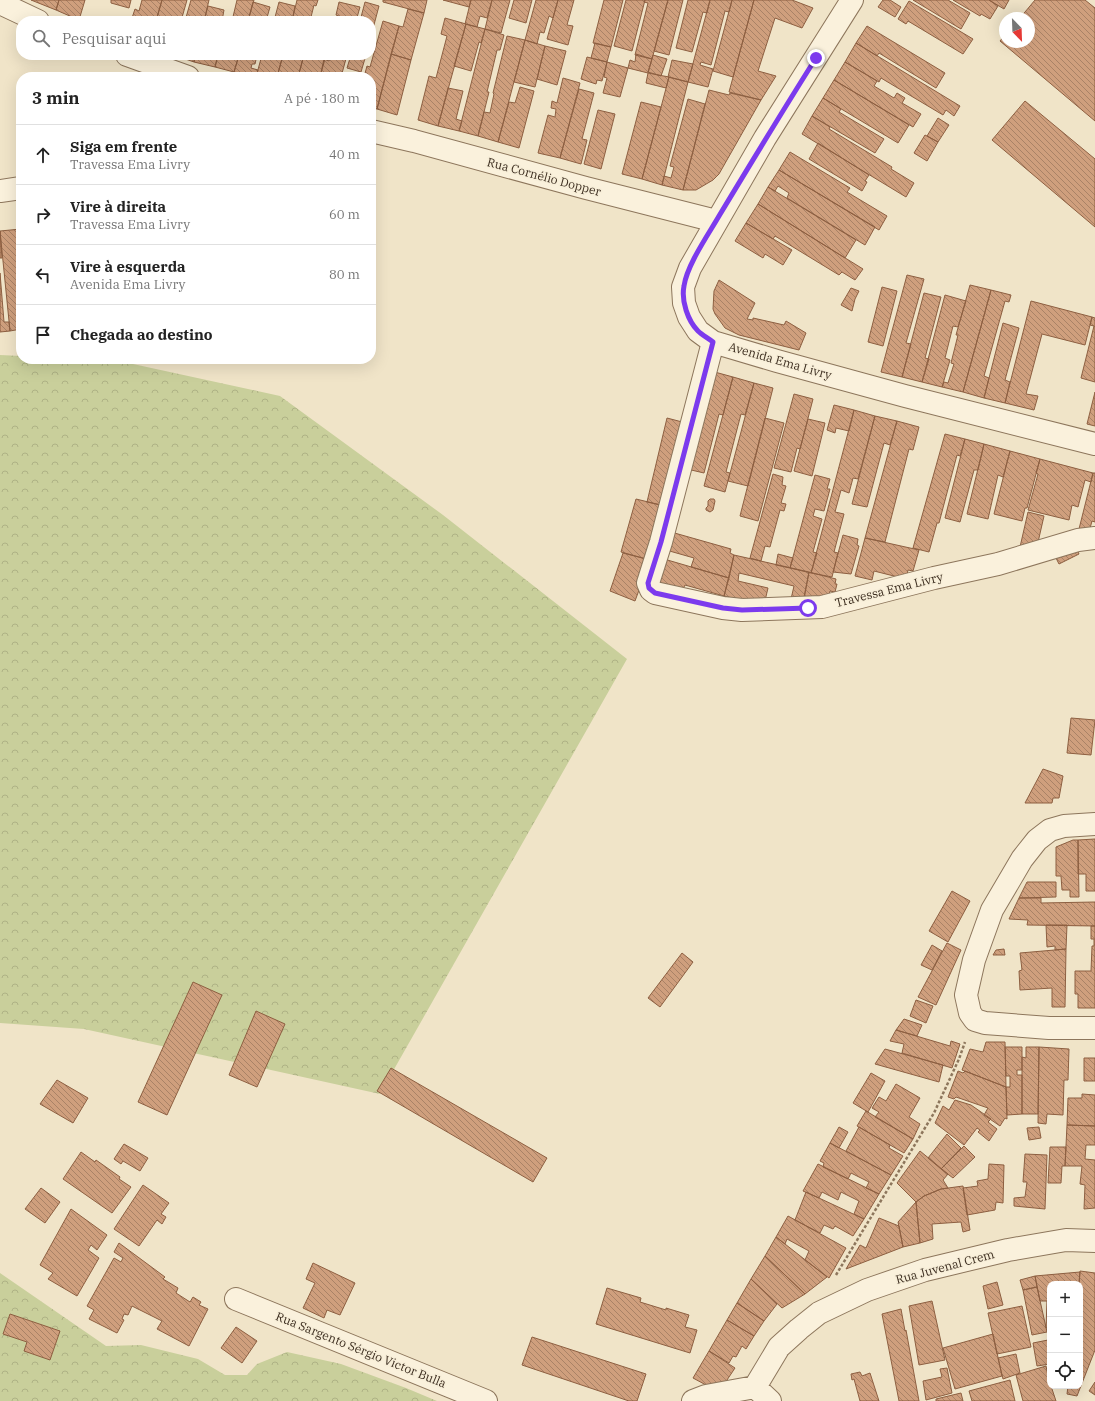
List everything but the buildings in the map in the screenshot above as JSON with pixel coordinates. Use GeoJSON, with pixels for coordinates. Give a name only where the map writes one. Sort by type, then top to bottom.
{"type":"FeatureCollection","features":[{"type":"Feature","properties":{"kind":"street","name":"Avenida Ema Livry"},"geometry":{"type":"LineString","coordinates":[[851,0],[765,138],[690,268],[683,286],[684,303],[689,317],[698,331],[713,342],[875,388],[1095,444]]}},
{"type":"Feature","properties":{"kind":"street"},"geometry":{"type":"LineString","coordinates":[[0,3],[27,16]]}},
{"type":"Feature","properties":{"kind":"street"},"geometry":{"type":"LineString","coordinates":[[141,60],[174,72]]}},
{"type":"Feature","properties":{"kind":"street","name":"Rua Cornélio Dopper"},"geometry":{"type":"LineString","coordinates":[[376,132],[716,221]]}},
{"type":"Feature","properties":{"kind":"street"},"geometry":{"type":"LineString","coordinates":[[0,191],[16,189]]}},
{"type":"Feature","properties":{"kind":"street","name":"Travessa Ema Livry"},"geometry":{"type":"LineString","coordinates":[[713,342],[661,542],[648,583],[649,588],[655,593],[723,608],[742,610],[822,607],[934,578],[998,564],[1078,540],[1095,538]]}},
{"type":"Feature","properties":{"kind":"street"},"geometry":{"type":"LineString","coordinates":[[1095,824],[1064,826],[1050,830],[1037,840],[1022,859],[992,910],[974,960],[966,995],[969,1009],[975,1020],[986,1024],[1049,1028],[1095,1028]]}},
{"type":"Feature","properties":{"kind":"street","name":"Rua Juvenal Crem"},"geometry":{"type":"LineString","coordinates":[[692,1401],[706,1396],[763,1394],[765,1368],[779,1347],[819,1313],[867,1290],[925,1270],[1008,1250],[1066,1240],[1095,1241]]}},
{"type":"Feature","properties":{"kind":"street","name":"Rua Sargento Sérgio Victor Bulla"},"geometry":{"type":"LineString","coordinates":[[236,1299],[486,1401]]}},
{"type":"Feature","properties":{"kind":"path"},"geometry":{"type":"LineString","coordinates":[[834,1278],[934,1113],[975,1020]]}},
{"type":"Feature","properties":{"kind":"green space"},"geometry":{"type":"Polygon","coordinates":[[[0,355],[16,356],[16,364],[133,364],[280,396],[443,515],[627,659],[380,1094],[84,1029],[0,1023],[0,355]]]}},
{"type":"Feature","properties":{"kind":"green space"},"geometry":{"type":"Polygon","coordinates":[[[0,1273],[106,1346],[141,1345],[198,1359],[225,1375],[247,1375],[257,1364],[287,1352],[341,1364],[437,1401],[0,1401],[0,1273]]]}},
{"type":"Feature","properties":{"kind":"route"},"geometry":{"type":"LineString","coordinates":[[808,608],[742,610],[723,608],[655,593],[649,588],[648,583],[661,542],[713,342],[698,331],[689,317],[684,303],[683,286],[690,268],[716,221],[765,138],[816,58]]}}]}
